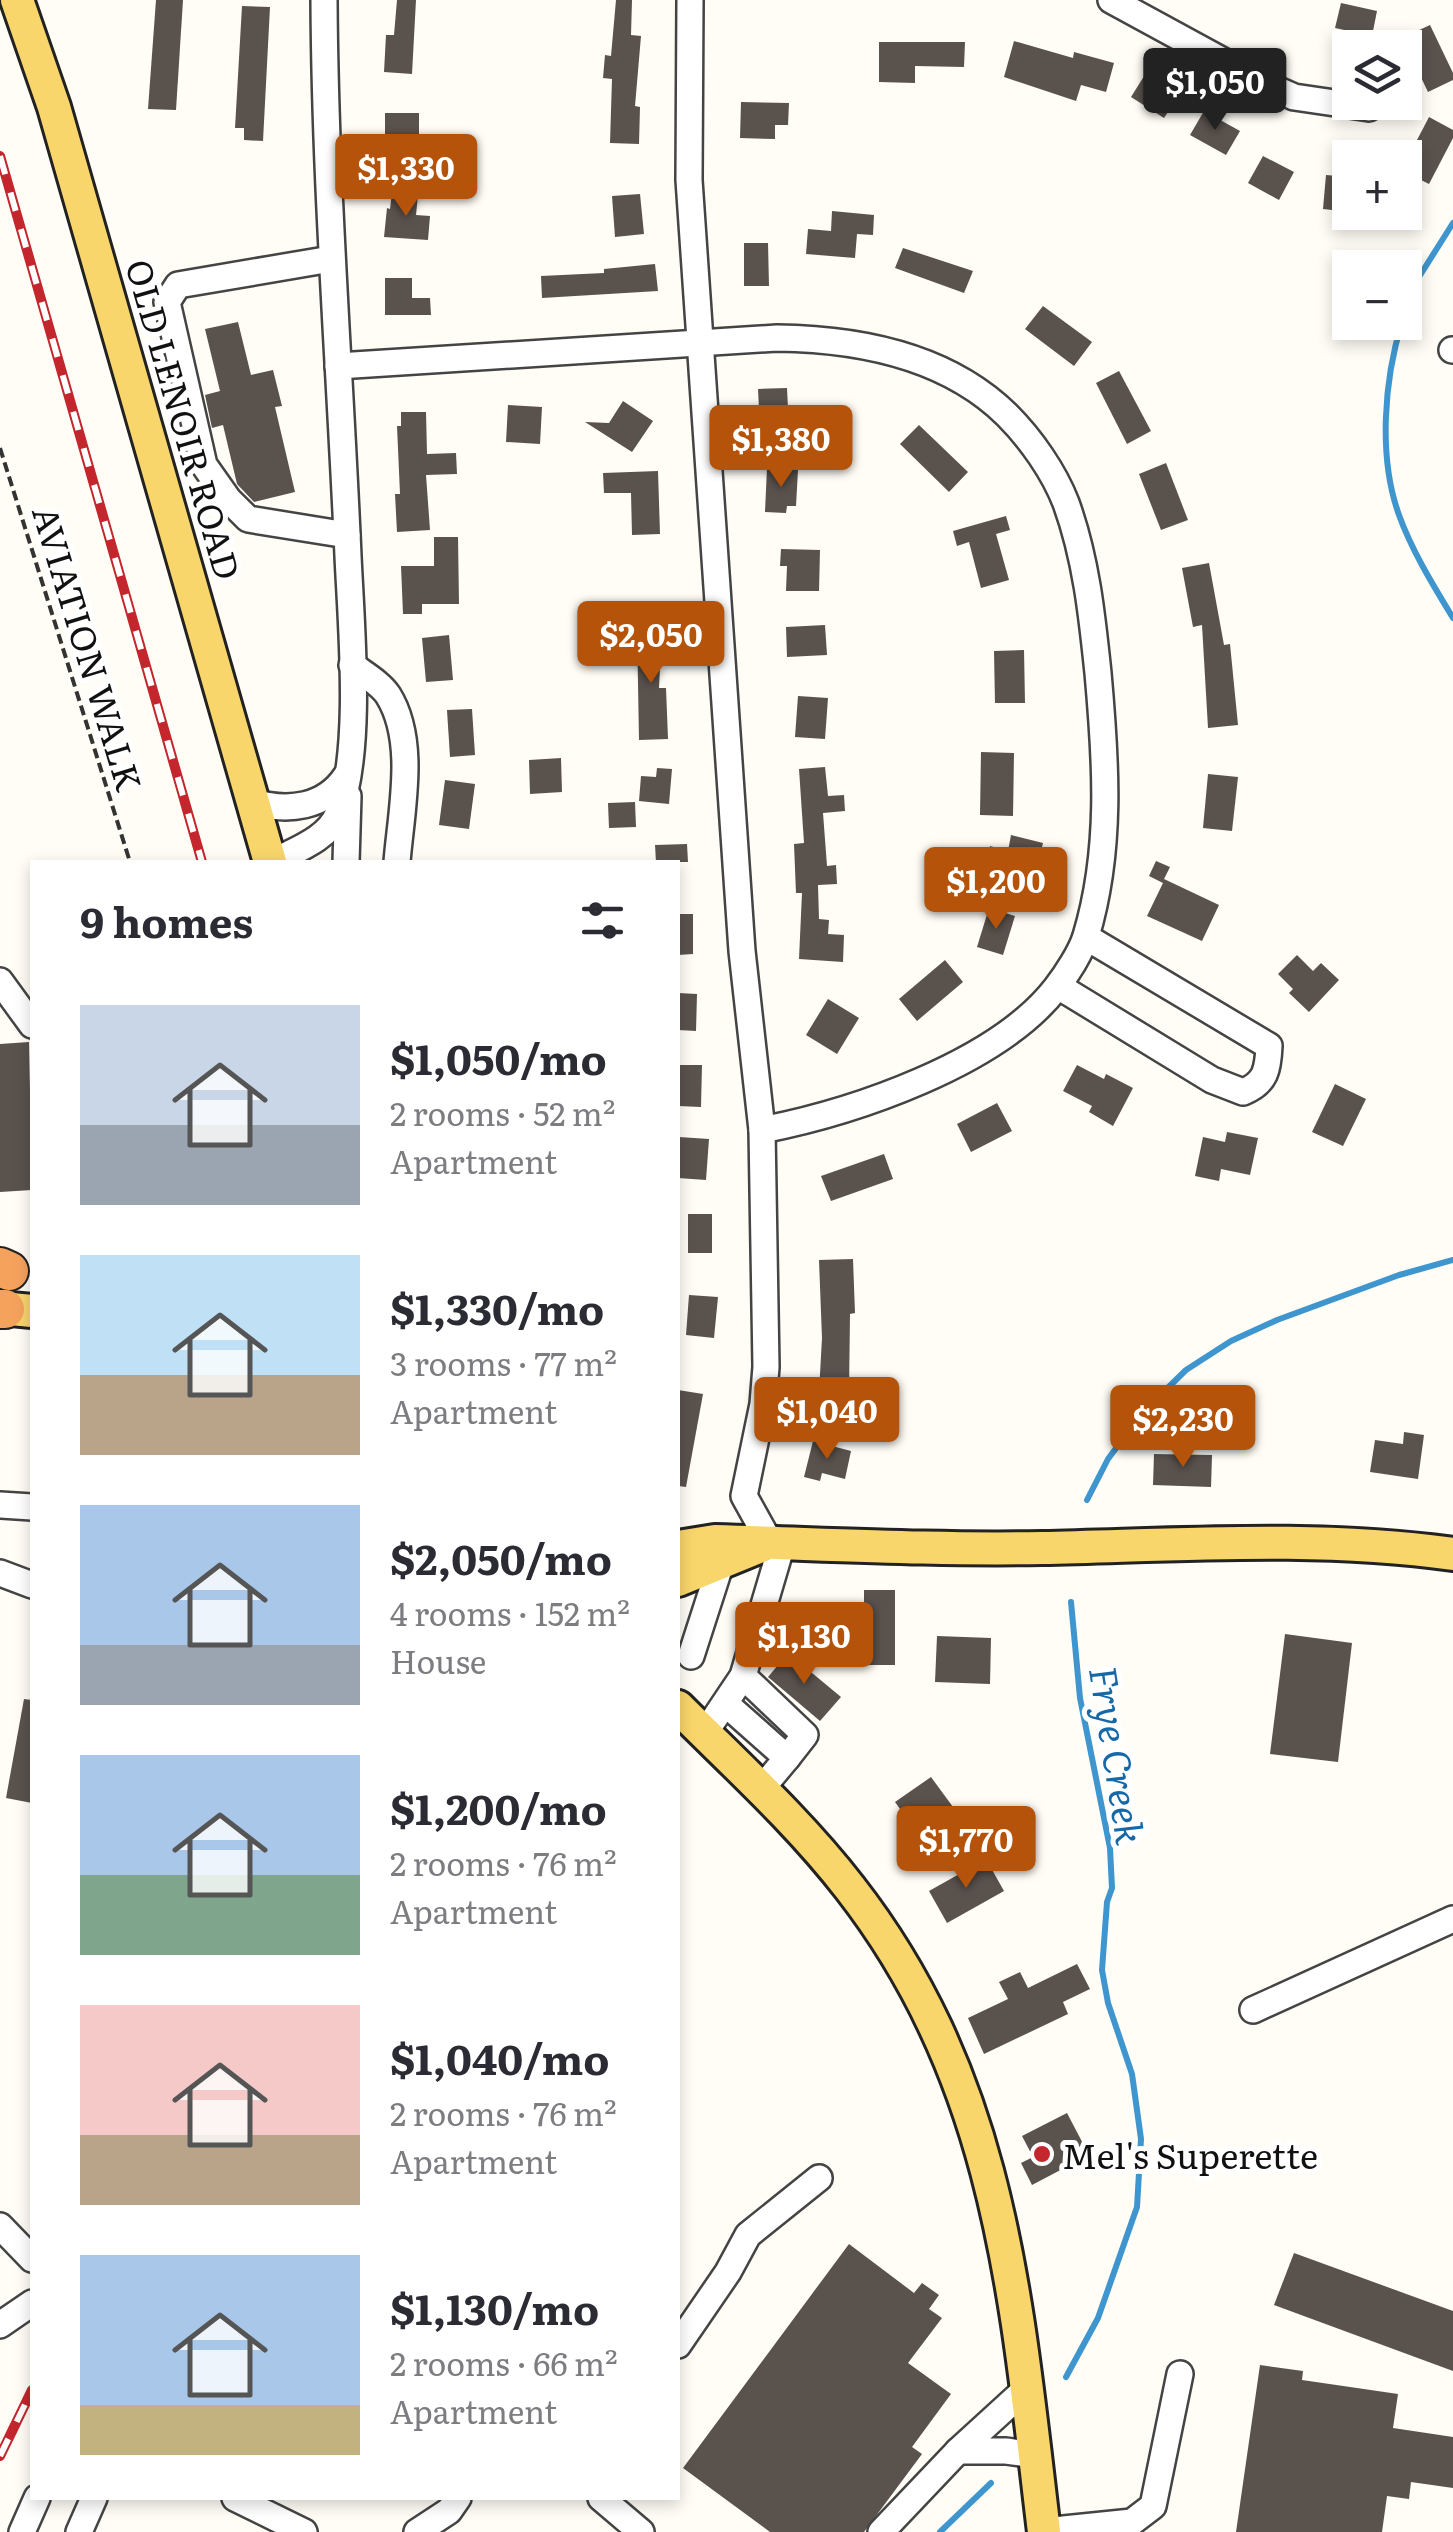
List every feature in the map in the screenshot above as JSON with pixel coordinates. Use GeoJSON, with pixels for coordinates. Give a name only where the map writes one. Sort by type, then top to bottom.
{"type":"FeatureCollection","features":[{"type":"Feature","properties":{"kind":"main road","name":"OLD LENOIR ROAD"},"geometry":{"type":"LineString","coordinates":[[18,0],[59,126],[270,860]]}},
{"type":"Feature","properties":{"kind":"main road"},"geometry":{"type":"LineString","coordinates":[[680,1526],[716,1528],[776,1541]]}},
{"type":"Feature","properties":{"kind":"main road"},"geometry":{"type":"LineString","coordinates":[[680,1548],[715,1541],[969,1548],[1290,1541],[1343,1542],[1453,1554]]}},
{"type":"Feature","properties":{"kind":"main road"},"geometry":{"type":"LineString","coordinates":[[680,1579],[776,1541]]}},
{"type":"Feature","properties":{"kind":"main road"},"geometry":{"type":"LineString","coordinates":[[680,1709],[762,1788],[851,1889],[882,1934],[934,2025],[960,2083],[995,2194],[1008,2255],[1044,2532]]}},
{"type":"Feature","properties":{"kind":"street"},"geometry":{"type":"LineString","coordinates":[[324,0],[331,259],[352,665],[346,860]]}},
{"type":"Feature","properties":{"kind":"street"},"geometry":{"type":"LineString","coordinates":[[690,0],[689,180],[742,950],[762,1130],[766,1367],[763,1404],[744,1496],[776,1541],[743,1676],[704,1734]]}},
{"type":"Feature","properties":{"kind":"street"},"geometry":{"type":"LineString","coordinates":[[1110,0],[1269,86],[1294,97],[1332,103]]}},
{"type":"Feature","properties":{"kind":"street"},"geometry":{"type":"LineString","coordinates":[[331,259],[178,286],[168,302],[204,465],[228,499],[248,519],[347,535]]}},
{"type":"Feature","properties":{"kind":"street"},"geometry":{"type":"LineString","coordinates":[[338,366],[777,338],[830,338],[874,345],[956,378],[1013,422],[1031,442],[1065,500],[1085,566],[1106,754],[1106,826],[1086,937],[1058,986],[1008,1035],[958,1064],[845,1110],[762,1130]]}},
{"type":"Feature","properties":{"kind":"street"},"geometry":{"type":"LineString","coordinates":[[352,665],[386,691],[400,726],[403,774],[397,860]]}},
{"type":"Feature","properties":{"kind":"street"},"geometry":{"type":"LineString","coordinates":[[252,802],[288,807],[319,801],[336,791],[349,755]]}},
{"type":"Feature","properties":{"kind":"street"},"geometry":{"type":"LineString","coordinates":[[275,860],[331,828],[342,800],[349,755]]}},
{"type":"Feature","properties":{"kind":"street"},"geometry":{"type":"LineString","coordinates":[[1058,986],[1212,1080],[1243,1092],[1256,1087],[1266,1076],[1270,1046],[1086,937]]}},
{"type":"Feature","properties":{"kind":"street"},"geometry":{"type":"LineString","coordinates":[[0,980],[30,1023]]}},
{"type":"Feature","properties":{"kind":"street"},"geometry":{"type":"LineString","coordinates":[[0,1504],[30,1507]]}},
{"type":"Feature","properties":{"kind":"street"},"geometry":{"type":"LineString","coordinates":[[691,1656],[721,1563]]}},
{"type":"Feature","properties":{"kind":"street"},"geometry":{"type":"LineString","coordinates":[[0,1573],[30,1584]]}},
{"type":"Feature","properties":{"kind":"street"},"geometry":{"type":"LineString","coordinates":[[743,1676],[804,1735],[762,1788]]}},
{"type":"Feature","properties":{"kind":"street"},"geometry":{"type":"LineString","coordinates":[[726,1704],[787,1758]]}},
{"type":"Feature","properties":{"kind":"street"},"geometry":{"type":"LineString","coordinates":[[1253,2010],[1453,1919]]}},
{"type":"Feature","properties":{"kind":"street"},"geometry":{"type":"LineString","coordinates":[[680,2342],[748,2235],[818,2178]]}},
{"type":"Feature","properties":{"kind":"street"},"geometry":{"type":"LineString","coordinates":[[0,2226],[30,2250]]}},
{"type":"Feature","properties":{"kind":"street"},"geometry":{"type":"LineString","coordinates":[[0,2325],[30,2304]]}},
{"type":"Feature","properties":{"kind":"street"},"geometry":{"type":"LineString","coordinates":[[1044,2532],[1132,2522],[1153,2506],[1180,2374]]}},
{"type":"Feature","properties":{"kind":"street"},"geometry":{"type":"LineString","coordinates":[[882,2532],[958,2451],[1027,2388]]}},
{"type":"Feature","properties":{"kind":"street"},"geometry":{"type":"LineString","coordinates":[[958,2451],[1006,2450],[1035,2456]]}},
{"type":"Feature","properties":{"kind":"street"},"geometry":{"type":"LineString","coordinates":[[22,2532],[37,2500]]}},
{"type":"Feature","properties":{"kind":"street"},"geometry":{"type":"LineString","coordinates":[[78,2532],[93,2500]]}},
{"type":"Feature","properties":{"kind":"street"},"geometry":{"type":"LineString","coordinates":[[239,2500],[304,2532]]}},
{"type":"Feature","properties":{"kind":"street"},"geometry":{"type":"LineString","coordinates":[[417,2532],[450,2511],[457,2500]]}},
{"type":"Feature","properties":{"kind":"street"},"geometry":{"type":"LineString","coordinates":[[603,2500],[641,2532]]}},
{"type":"Feature","properties":{"kind":"path","name":"AVIATION WALK"},"geometry":{"type":"LineString","coordinates":[[0,448],[129,860]]}},
{"type":"Feature","properties":{"kind":"building"},"geometry":{"type":"Polygon","coordinates":[[[156,0],[183,0],[176,110],[148,109],[156,0]]]}},
{"type":"Feature","properties":{"kind":"building"},"geometry":{"type":"Polygon","coordinates":[[[397,0],[416,0],[412,74],[384,72],[386,35],[394,35],[397,0]]]}},
{"type":"Feature","properties":{"kind":"building"},"geometry":{"type":"Polygon","coordinates":[[[616,0],[632,0],[631,35],[641,36],[635,106],[640,107],[639,144],[610,143],[612,79],[603,78],[605,55],[611,56],[616,0]]]}},
{"type":"Feature","properties":{"kind":"building"},"geometry":{"type":"Polygon","coordinates":[[[1341,3],[1377,11],[1373,30],[1335,28],[1341,3]]]}},
{"type":"Feature","properties":{"kind":"building"},"geometry":{"type":"Polygon","coordinates":[[[242,6],[270,7],[263,141],[244,140],[244,128],[235,128],[242,6]]]}},
{"type":"Feature","properties":{"kind":"building"},"geometry":{"type":"Polygon","coordinates":[[[1430,25],[1453,73],[1453,80],[1428,92],[1422,80],[1419,30],[1430,25]]]}},
{"type":"Feature","properties":{"kind":"building"},"geometry":{"type":"Polygon","coordinates":[[[1014,41],[1073,58],[1074,52],[1114,63],[1106,92],[1081,85],[1076,101],[1004,77],[1014,41]]]}},
{"type":"Feature","properties":{"kind":"building"},"geometry":{"type":"Polygon","coordinates":[[[879,42],[965,42],[964,67],[915,66],[915,83],[879,82],[879,42]]]}},
{"type":"Feature","properties":{"kind":"building"},"geometry":{"type":"Polygon","coordinates":[[[1146,73],[1180,94],[1164,118],[1131,97],[1146,73]]]}},
{"type":"Feature","properties":{"kind":"building"},"geometry":{"type":"Polygon","coordinates":[[[741,102],[789,103],[788,125],[775,125],[775,139],[740,138],[741,102]]]}},
{"type":"Feature","properties":{"kind":"building"},"geometry":{"type":"Polygon","coordinates":[[[1204,111],[1240,131],[1226,155],[1190,135],[1204,111]]]}},
{"type":"Feature","properties":{"kind":"building"},"geometry":{"type":"Polygon","coordinates":[[[385,113],[419,113],[419,148],[385,148],[385,113]]]}},
{"type":"Feature","properties":{"kind":"building"},"geometry":{"type":"Polygon","coordinates":[[[1429,117],[1453,130],[1453,138],[1429,184],[1422,180],[1422,140],[1417,140],[1429,117]]]}},
{"type":"Feature","properties":{"kind":"building"},"geometry":{"type":"Polygon","coordinates":[[[1263,156],[1294,172],[1279,200],[1248,183],[1263,156]]]}},
{"type":"Feature","properties":{"kind":"building"},"geometry":{"type":"Polygon","coordinates":[[[1326,175],[1332,176],[1332,210],[1323,209],[1326,175]]]}},
{"type":"Feature","properties":{"kind":"building"},"geometry":{"type":"Polygon","coordinates":[[[392,193],[418,195],[416,215],[430,216],[428,240],[384,237],[392,193]]]}},
{"type":"Feature","properties":{"kind":"building"},"geometry":{"type":"Polygon","coordinates":[[[640,194],[644,234],[615,237],[612,196],[640,194]]]}},
{"type":"Feature","properties":{"kind":"building"},"geometry":{"type":"Polygon","coordinates":[[[832,211],[874,215],[873,235],[857,234],[855,258],[806,254],[808,229],[831,231],[832,211]]]}},
{"type":"Feature","properties":{"kind":"building"},"geometry":{"type":"Polygon","coordinates":[[[744,243],[768,243],[769,286],[744,286],[744,243]]]}},
{"type":"Feature","properties":{"kind":"building"},"geometry":{"type":"Polygon","coordinates":[[[903,248],[973,271],[964,293],[895,268],[903,248]]]}},
{"type":"Feature","properties":{"kind":"building"},"geometry":{"type":"Polygon","coordinates":[[[655,264],[658,291],[542,298],[541,276],[604,273],[604,269],[655,264]]]}},
{"type":"Feature","properties":{"kind":"building"},"geometry":{"type":"Polygon","coordinates":[[[385,278],[412,278],[412,298],[430,298],[431,315],[385,315],[385,278]]]}},
{"type":"Feature","properties":{"kind":"building"},"geometry":{"type":"Polygon","coordinates":[[[1043,306],[1092,342],[1074,366],[1025,329],[1043,306]]]}},
{"type":"Feature","properties":{"kind":"building"},"geometry":{"type":"Polygon","coordinates":[[[238,322],[251,375],[273,370],[282,406],[275,407],[295,492],[254,502],[237,484],[223,425],[212,428],[205,395],[220,391],[205,329],[238,322]]]}},
{"type":"Feature","properties":{"kind":"building"},"geometry":{"type":"Polygon","coordinates":[[[1119,371],[1151,431],[1127,444],[1096,383],[1119,371]]]}},
{"type":"Feature","properties":{"kind":"building"},"geometry":{"type":"Polygon","coordinates":[[[787,388],[789,429],[760,430],[758,389],[787,388]]]}},
{"type":"Feature","properties":{"kind":"building"},"geometry":{"type":"Polygon","coordinates":[[[623,401],[653,421],[632,452],[585,422],[609,423],[623,401]]]}},
{"type":"Feature","properties":{"kind":"building"},"geometry":{"type":"Polygon","coordinates":[[[508,405],[542,407],[540,444],[506,442],[508,405]]]}},
{"type":"Feature","properties":{"kind":"building"},"geometry":{"type":"Polygon","coordinates":[[[401,412],[426,412],[427,454],[456,453],[457,474],[426,475],[430,530],[397,532],[397,426],[401,426],[401,412]]]}},
{"type":"Feature","properties":{"kind":"building"},"geometry":{"type":"Polygon","coordinates":[[[919,425],[968,472],[949,492],[900,444],[919,425]]]}},
{"type":"Feature","properties":{"kind":"building"},"geometry":{"type":"Polygon","coordinates":[[[1166,463],[1188,520],[1161,530],[1139,474],[1166,463]]]}},
{"type":"Feature","properties":{"kind":"building"},"geometry":{"type":"Polygon","coordinates":[[[767,468],[798,470],[796,506],[787,506],[786,513],[765,512],[767,468]]]}},
{"type":"Feature","properties":{"kind":"building"},"geometry":{"type":"Polygon","coordinates":[[[658,471],[660,534],[632,535],[631,493],[604,493],[603,473],[658,471]]]}},
{"type":"Feature","properties":{"kind":"building"},"geometry":{"type":"Polygon","coordinates":[[[1006,516],[1010,530],[996,534],[1009,580],[981,588],[969,542],[957,546],[953,531],[1006,516]]]}},
{"type":"Feature","properties":{"kind":"building"},"geometry":{"type":"Polygon","coordinates":[[[434,537],[458,537],[459,604],[422,604],[422,614],[403,614],[401,566],[434,566],[434,537]]]}},
{"type":"Feature","properties":{"kind":"building"},"geometry":{"type":"Polygon","coordinates":[[[781,549],[820,550],[819,591],[786,591],[787,566],[780,566],[781,549]]]}},
{"type":"Feature","properties":{"kind":"building"},"geometry":{"type":"Polygon","coordinates":[[[1209,563],[1224,645],[1230,644],[1238,725],[1208,728],[1202,625],[1193,627],[1182,568],[1209,563]]]}},
{"type":"Feature","properties":{"kind":"building"},"geometry":{"type":"Polygon","coordinates":[[[825,625],[827,655],[787,657],[786,627],[825,625]]]}},
{"type":"Feature","properties":{"kind":"building"},"geometry":{"type":"Polygon","coordinates":[[[637,627],[662,628],[659,688],[666,688],[668,739],[639,740],[637,627]]]}},
{"type":"Feature","properties":{"kind":"building"},"geometry":{"type":"Polygon","coordinates":[[[449,635],[453,680],[426,682],[422,638],[449,635]]]}},
{"type":"Feature","properties":{"kind":"building"},"geometry":{"type":"Polygon","coordinates":[[[1024,650],[1025,703],[995,703],[994,651],[1024,650]]]}},
{"type":"Feature","properties":{"kind":"building"},"geometry":{"type":"Polygon","coordinates":[[[798,696],[828,698],[825,739],[795,737],[798,696]]]}},
{"type":"Feature","properties":{"kind":"building"},"geometry":{"type":"Polygon","coordinates":[[[472,709],[475,755],[450,757],[447,710],[472,709]]]}},
{"type":"Feature","properties":{"kind":"building"},"geometry":{"type":"Polygon","coordinates":[[[981,752],[1014,753],[1013,816],[980,815],[981,752]]]}},
{"type":"Feature","properties":{"kind":"building"},"geometry":{"type":"Polygon","coordinates":[[[561,758],[562,792],[530,794],[529,760],[561,758]]]}},
{"type":"Feature","properties":{"kind":"building"},"geometry":{"type":"Polygon","coordinates":[[[825,767],[828,796],[844,795],[845,811],[823,813],[827,866],[836,865],[837,884],[818,885],[819,919],[829,920],[828,934],[844,935],[843,962],[799,959],[802,893],[796,893],[794,844],[804,843],[799,769],[825,767]]]}},
{"type":"Feature","properties":{"kind":"building"},"geometry":{"type":"Polygon","coordinates":[[[657,768],[672,769],[669,804],[639,801],[641,776],[656,777],[657,768]]]}},
{"type":"Feature","properties":{"kind":"building"},"geometry":{"type":"Polygon","coordinates":[[[1208,774],[1238,777],[1232,831],[1203,828],[1208,774]]]}},
{"type":"Feature","properties":{"kind":"building"},"geometry":{"type":"Polygon","coordinates":[[[445,780],[475,784],[469,829],[439,825],[445,780]]]}},
{"type":"Feature","properties":{"kind":"building"},"geometry":{"type":"Polygon","coordinates":[[[635,802],[636,827],[609,828],[608,803],[635,802]]]}},
{"type":"Feature","properties":{"kind":"building"},"geometry":{"type":"Polygon","coordinates":[[[1011,835],[1043,843],[1032,889],[982,877],[990,846],[1008,851],[1011,835]]]}},
{"type":"Feature","properties":{"kind":"building"},"geometry":{"type":"Polygon","coordinates":[[[687,844],[688,862],[656,860],[655,845],[687,844]]]}},
{"type":"Feature","properties":{"kind":"building"},"geometry":{"type":"Polygon","coordinates":[[[1156,861],[1170,867],[1164,879],[1219,905],[1202,941],[1147,916],[1163,883],[1149,876],[1156,861]]]}},
{"type":"Feature","properties":{"kind":"building"},"geometry":{"type":"Polygon","coordinates":[[[989,908],[1015,916],[1003,955],[977,947],[989,908]]]}},
{"type":"Feature","properties":{"kind":"building"},"geometry":{"type":"Polygon","coordinates":[[[680,914],[693,914],[693,954],[680,955],[680,914]]]}},
{"type":"Feature","properties":{"kind":"building"},"geometry":{"type":"Polygon","coordinates":[[[1297,955],[1313,971],[1321,963],[1339,980],[1309,1012],[1289,993],[1293,989],[1278,974],[1297,955]]]}},
{"type":"Feature","properties":{"kind":"building"},"geometry":{"type":"Polygon","coordinates":[[[945,960],[963,982],[917,1021],[899,999],[945,960]]]}},
{"type":"Feature","properties":{"kind":"building"},"geometry":{"type":"Polygon","coordinates":[[[680,993],[697,994],[696,1031],[680,1030],[680,993]]]}},
{"type":"Feature","properties":{"kind":"building"},"geometry":{"type":"Polygon","coordinates":[[[828,999],[859,1018],[837,1054],[806,1035],[828,999]]]}},
{"type":"Feature","properties":{"kind":"building"},"geometry":{"type":"Polygon","coordinates":[[[29,1042],[30,1190],[0,1192],[0,1044],[29,1042]]]}},
{"type":"Feature","properties":{"kind":"building"},"geometry":{"type":"Polygon","coordinates":[[[680,1065],[702,1065],[701,1107],[680,1106],[680,1065]]]}},
{"type":"Feature","properties":{"kind":"building"},"geometry":{"type":"Polygon","coordinates":[[[1077,1065],[1133,1088],[1113,1126],[1089,1112],[1092,1106],[1063,1091],[1077,1065]]]}},
{"type":"Feature","properties":{"kind":"building"},"geometry":{"type":"Polygon","coordinates":[[[1335,1084],[1366,1099],[1343,1146],[1312,1132],[1335,1084]]]}},
{"type":"Feature","properties":{"kind":"building"},"geometry":{"type":"Polygon","coordinates":[[[997,1103],[1012,1131],[971,1152],[957,1124],[997,1103]]]}},
{"type":"Feature","properties":{"kind":"building"},"geometry":{"type":"Polygon","coordinates":[[[1227,1132],[1258,1138],[1250,1175],[1221,1169],[1219,1181],[1195,1176],[1203,1137],[1225,1142],[1227,1132]]]}},
{"type":"Feature","properties":{"kind":"building"},"geometry":{"type":"Polygon","coordinates":[[[680,1137],[709,1139],[706,1180],[680,1178],[680,1137]]]}},
{"type":"Feature","properties":{"kind":"building"},"geometry":{"type":"Polygon","coordinates":[[[884,1154],[893,1179],[831,1201],[821,1176],[884,1154]]]}},
{"type":"Feature","properties":{"kind":"building"},"geometry":{"type":"Polygon","coordinates":[[[688,1214],[712,1214],[712,1253],[688,1253],[688,1214]]]}},
{"type":"Feature","properties":{"kind":"building"},"geometry":{"type":"Polygon","coordinates":[[[853,1259],[855,1313],[850,1314],[849,1392],[819,1392],[819,1260],[853,1259]]]}},
{"type":"Feature","properties":{"kind":"building"},"geometry":{"type":"Polygon","coordinates":[[[689,1295],[718,1297],[714,1338],[686,1335],[689,1295]]]}},
{"type":"Feature","properties":{"kind":"building"},"geometry":{"type":"Polygon","coordinates":[[[680,1390],[703,1394],[686,1487],[680,1486],[680,1390]]]}},
{"type":"Feature","properties":{"kind":"building"},"geometry":{"type":"Polygon","coordinates":[[[1404,1432],[1424,1435],[1418,1479],[1370,1472],[1375,1440],[1403,1444],[1404,1432]]]}},
{"type":"Feature","properties":{"kind":"building"},"geometry":{"type":"Polygon","coordinates":[[[813,1441],[851,1451],[845,1479],[822,1473],[820,1481],[804,1477],[813,1441]]]}},
{"type":"Feature","properties":{"kind":"building"},"geometry":{"type":"Polygon","coordinates":[[[1154,1454],[1212,1455],[1211,1487],[1153,1485],[1154,1454]]]}},
{"type":"Feature","properties":{"kind":"building"},"geometry":{"type":"Polygon","coordinates":[[[864,1590],[895,1590],[895,1665],[864,1665],[864,1590]]]}},
{"type":"Feature","properties":{"kind":"building"},"geometry":{"type":"Polygon","coordinates":[[[1285,1634],[1352,1643],[1338,1762],[1270,1754],[1285,1634]]]}},
{"type":"Feature","properties":{"kind":"building"},"geometry":{"type":"Polygon","coordinates":[[[937,1636],[991,1638],[990,1684],[935,1682],[937,1636]]]}},
{"type":"Feature","properties":{"kind":"building"},"geometry":{"type":"Polygon","coordinates":[[[788,1653],[841,1697],[820,1721],[768,1677],[788,1653]]]}},
{"type":"Feature","properties":{"kind":"building"},"geometry":{"type":"Polygon","coordinates":[[[24,1699],[30,1700],[30,1803],[6,1798],[24,1699]]]}},
{"type":"Feature","properties":{"kind":"building"},"geometry":{"type":"Polygon","coordinates":[[[931,1777],[964,1822],[928,1848],[895,1802],[931,1777]]]}},
{"type":"Feature","properties":{"kind":"building"},"geometry":{"type":"Polygon","coordinates":[[[986,1859],[1004,1891],[947,1923],[929,1891],[986,1859]]]}},
{"type":"Feature","properties":{"kind":"building"},"geometry":{"type":"Polygon","coordinates":[[[1077,1964],[1090,1989],[1063,2002],[1068,2014],[984,2054],[968,2018],[1008,1999],[999,1982],[1020,1972],[1028,1988],[1077,1964]]]}},
{"type":"Feature","properties":{"kind":"building"},"geometry":{"type":"Polygon","coordinates":[[[1067,2113],[1089,2155],[1032,2185],[1021,2163],[1033,2157],[1022,2136],[1067,2113]]]}},
{"type":"Feature","properties":{"kind":"building"},"geometry":{"type":"Polygon","coordinates":[[[849,2244],[914,2293],[922,2283],[939,2295],[929,2309],[942,2318],[908,2363],[951,2394],[912,2447],[922,2454],[864,2532],[770,2532],[683,2468],[849,2244]]]}},
{"type":"Feature","properties":{"kind":"building"},"geometry":{"type":"Polygon","coordinates":[[[1294,2253],[1453,2311],[1453,2371],[1274,2305],[1294,2253]]]}},
{"type":"Feature","properties":{"kind":"building"},"geometry":{"type":"Polygon","coordinates":[[[1260,2365],[1303,2371],[1302,2380],[1398,2394],[1393,2428],[1453,2437],[1453,2488],[1411,2482],[1409,2499],[1387,2496],[1382,2532],[1236,2532],[1260,2365]]]}},
{"type":"Feature","properties":{"kind":"waterway"},"geometry":{"type":"LineString","coordinates":[[1422,272],[1453,223]]}},
{"type":"Feature","properties":{"kind":"waterway"},"geometry":{"type":"LineString","coordinates":[[1397,340],[1386,418],[1392,492],[1423,568],[1453,618]]}},
{"type":"Feature","properties":{"kind":"waterway","name":"Frye Creek"},"geometry":{"type":"LineString","coordinates":[[1087,1500],[1108,1459],[1142,1413],[1186,1370],[1231,1341],[1277,1320],[1399,1275],[1453,1260]]}},
{"type":"Feature","properties":{"kind":"waterway","name":"Frye Creek"},"geometry":{"type":"LineString","coordinates":[[1066,2377],[1098,2318],[1137,2207],[1141,2139],[1132,2074],[1108,2003],[1102,1970],[1107,1902],[1112,1888],[1110,1848],[1080,1698],[1071,1602]]}},
{"type":"Feature","properties":{"kind":"waterway","name":"Frye Creek"},"geometry":{"type":"LineString","coordinates":[[940,2532],[991,2483]]}},
{"type":"Feature","properties":{"kind":"railway"},"geometry":{"type":"LineString","coordinates":[[0,156],[201,860]]}},
{"type":"Feature","properties":{"kind":"railway"},"geometry":{"type":"LineString","coordinates":[[0,2456],[30,2394]]}},
{"type":"Feature","properties":{"kind":"place","name":"Mel's Superette"},"geometry":{"type":"Point","coordinates":[1042,2154]}}]}
